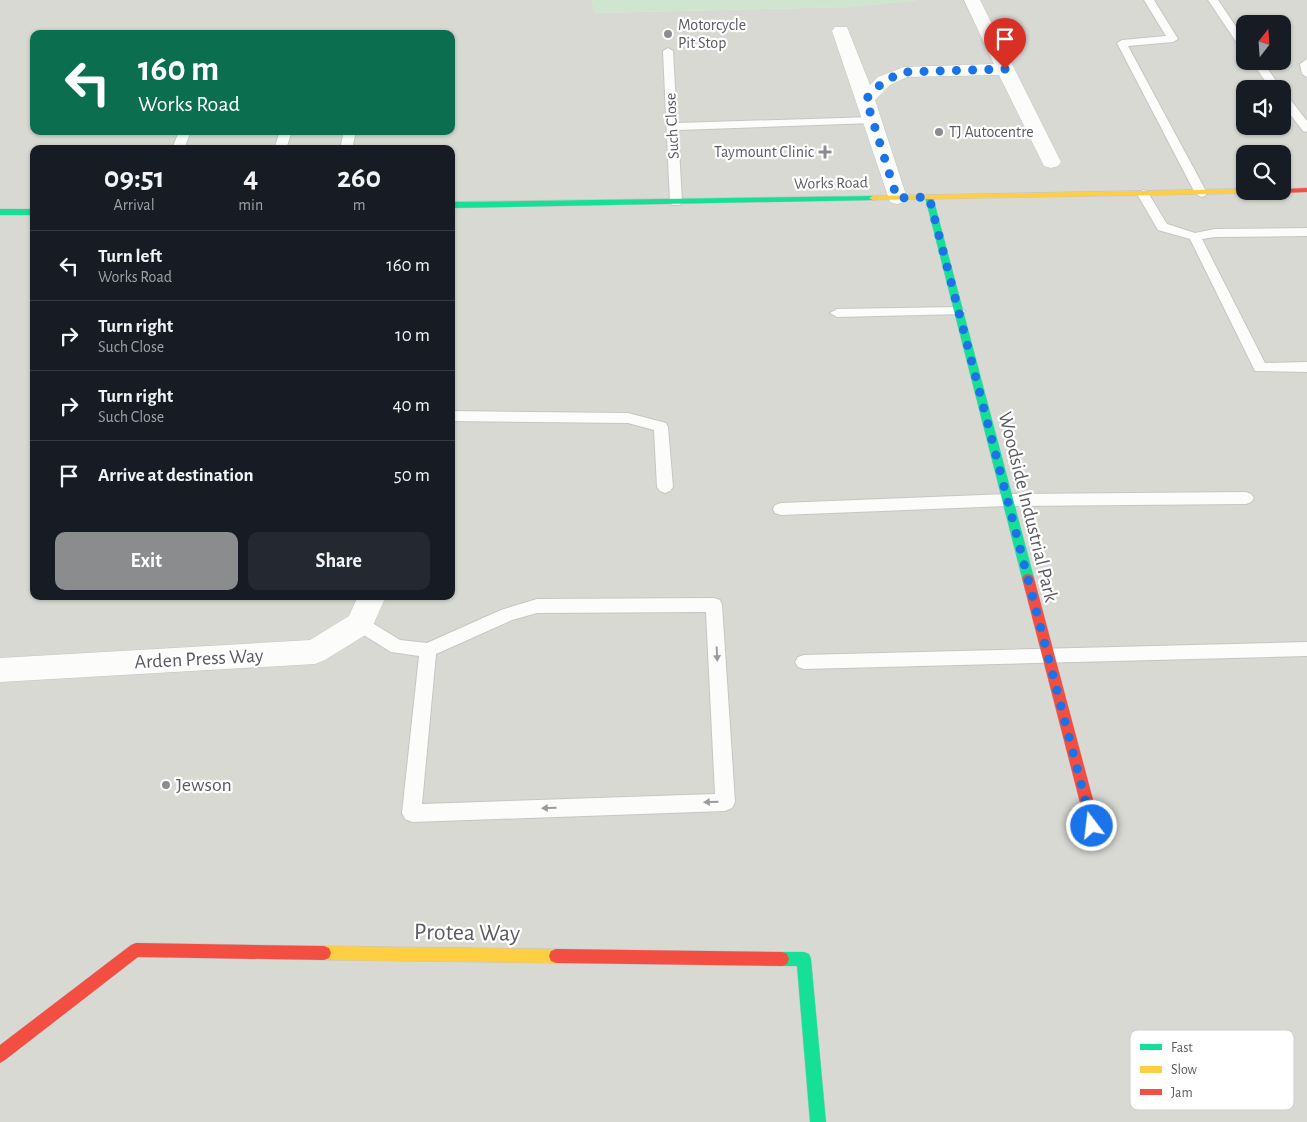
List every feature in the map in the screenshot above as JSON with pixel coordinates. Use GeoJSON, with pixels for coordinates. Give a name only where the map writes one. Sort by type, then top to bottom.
{"type":"FeatureCollection","features":[{"type":"Feature","properties":{"kind":"street"},"geometry":{"type":"LineString","coordinates":[[972,0],[1051,162]]}},
{"type":"Feature","properties":{"kind":"street"},"geometry":{"type":"LineString","coordinates":[[841,31],[866,99],[897,198]]}},
{"type":"Feature","properties":{"kind":"street"},"geometry":{"type":"LineString","coordinates":[[866,99],[884,81],[904,72],[1005,69]]}},
{"type":"Feature","properties":{"kind":"street"},"geometry":{"type":"LineString","coordinates":[[1291,191],[1307,190]]}},
{"type":"Feature","properties":{"kind":"street","name":"Works Road"},"geometry":{"type":"LineString","coordinates":[[455,205],[1236,192]]}},
{"type":"Feature","properties":{"kind":"street","name":"Woodside Industrial Park"},"geometry":{"type":"LineString","coordinates":[[929,197],[1092,826]]}},
{"type":"Feature","properties":{"kind":"street"},"geometry":{"type":"LineString","coordinates":[[0,212],[30,212]]}},
{"type":"Feature","properties":{"kind":"street"},"geometry":{"type":"LineString","coordinates":[[360,624],[370,600]]}},
{"type":"Feature","properties":{"kind":"street","name":"Arden Press Way"},"geometry":{"type":"LineString","coordinates":[[0,670],[315,652],[360,624]]}},
{"type":"Feature","properties":{"kind":"street","name":"Protea Way"},"geometry":{"type":"LineString","coordinates":[[0,1055],[136,950],[804,958],[818,1122]]}},
{"type":"Feature","properties":{"kind":"lane"},"geometry":{"type":"LineString","coordinates":[[1149,0],[1172,39],[1122,43],[1201,193]]}},
{"type":"Feature","properties":{"kind":"lane"},"geometry":{"type":"LineString","coordinates":[[1213,0],[1236,34]]}},
{"type":"Feature","properties":{"kind":"lane","name":"Such Close"},"geometry":{"type":"LineString","coordinates":[[668,51],[676,202]]}},
{"type":"Feature","properties":{"kind":"lane"},"geometry":{"type":"LineString","coordinates":[[1307,62],[1305,64],[1307,74]]}},
{"type":"Feature","properties":{"kind":"lane"},"geometry":{"type":"LineString","coordinates":[[1291,108],[1307,129]]}},
{"type":"Feature","properties":{"kind":"lane"},"geometry":{"type":"LineString","coordinates":[[672,127],[873,120]]}},
{"type":"Feature","properties":{"kind":"lane"},"geometry":{"type":"LineString","coordinates":[[1143,194],[1162,227],[1195,237],[1215,234],[1307,232]]}},
{"type":"Feature","properties":{"kind":"lane"},"geometry":{"type":"LineString","coordinates":[[1195,237],[1260,368],[1307,367]]}},
{"type":"Feature","properties":{"kind":"lane"},"geometry":{"type":"LineString","coordinates":[[837,313],[958,311]]}},
{"type":"Feature","properties":{"kind":"lane"},"geometry":{"type":"LineString","coordinates":[[455,416],[628,418],[661,427],[665,487]]}},
{"type":"Feature","properties":{"kind":"lane"},"geometry":{"type":"LineString","coordinates":[[781,509],[1007,500],[1246,498]]}},
{"type":"Feature","properties":{"kind":"lane"},"geometry":{"type":"LineString","coordinates":[[360,624],[397,647],[428,650],[507,615],[537,606],[714,605],[725,802],[412,813],[428,650]]}},
{"type":"Feature","properties":{"kind":"lane"},"geometry":{"type":"LineString","coordinates":[[804,662],[1307,649]]}},
{"type":"Feature","properties":{"kind":"shaded area"},"geometry":{"type":"Polygon","coordinates":[[[0,0],[592,0],[594,13],[852,7],[917,0],[1307,0],[1307,1122],[0,1122],[0,0]]]}},
{"type":"Feature","properties":{"kind":"green space"},"geometry":{"type":"Polygon","coordinates":[[[592,0],[917,0],[853,7],[594,13],[592,0]]]}},
{"type":"Feature","properties":{"kind":"traffic: fast"},"geometry":{"type":"LineString","coordinates":[[929,197],[1028,578]]}},
{"type":"Feature","properties":{"kind":"traffic: fast"},"geometry":{"type":"LineString","coordinates":[[455,205],[873,198]]}},
{"type":"Feature","properties":{"kind":"traffic: fast"},"geometry":{"type":"LineString","coordinates":[[0,212],[30,212]]}},
{"type":"Feature","properties":{"kind":"traffic: fast"},"geometry":{"type":"LineString","coordinates":[[782,959],[804,959],[818,1122]]}},
{"type":"Feature","properties":{"kind":"traffic: slow"},"geometry":{"type":"LineString","coordinates":[[873,198],[1236,192]]}},
{"type":"Feature","properties":{"kind":"traffic: slow"},"geometry":{"type":"LineString","coordinates":[[324,953],[556,956]]}},
{"type":"Feature","properties":{"kind":"traffic: jam"},"geometry":{"type":"LineString","coordinates":[[1291,191],[1307,190]]}},
{"type":"Feature","properties":{"kind":"traffic: jam"},"geometry":{"type":"LineString","coordinates":[[1028,578],[1093,826]]}},
{"type":"Feature","properties":{"kind":"traffic: jam"},"geometry":{"type":"LineString","coordinates":[[0,1055],[136,950],[324,953]]}},
{"type":"Feature","properties":{"kind":"traffic: jam"},"geometry":{"type":"LineString","coordinates":[[556,956],[782,959]]}},
{"type":"Feature","properties":{"kind":"place","name":"Motorcycle Pit Stop"},"geometry":{"type":"Point","coordinates":[668,34]}},
{"type":"Feature","properties":{"kind":"place","name":"TJ Autocentre"},"geometry":{"type":"Point","coordinates":[939,132]}},
{"type":"Feature","properties":{"kind":"place","name":"Taymount Clinic"},"geometry":{"type":"Point","coordinates":[825,152]}},
{"type":"Feature","properties":{"kind":"place","name":"Jewson"},"geometry":{"type":"Point","coordinates":[166,785]}},
{"type":"Feature","properties":{"kind":"route"},"geometry":{"type":"LineString","coordinates":[[1005,69],[904,72],[884,81],[866,99],[897,198],[929,197],[1092,826]]}}]}
